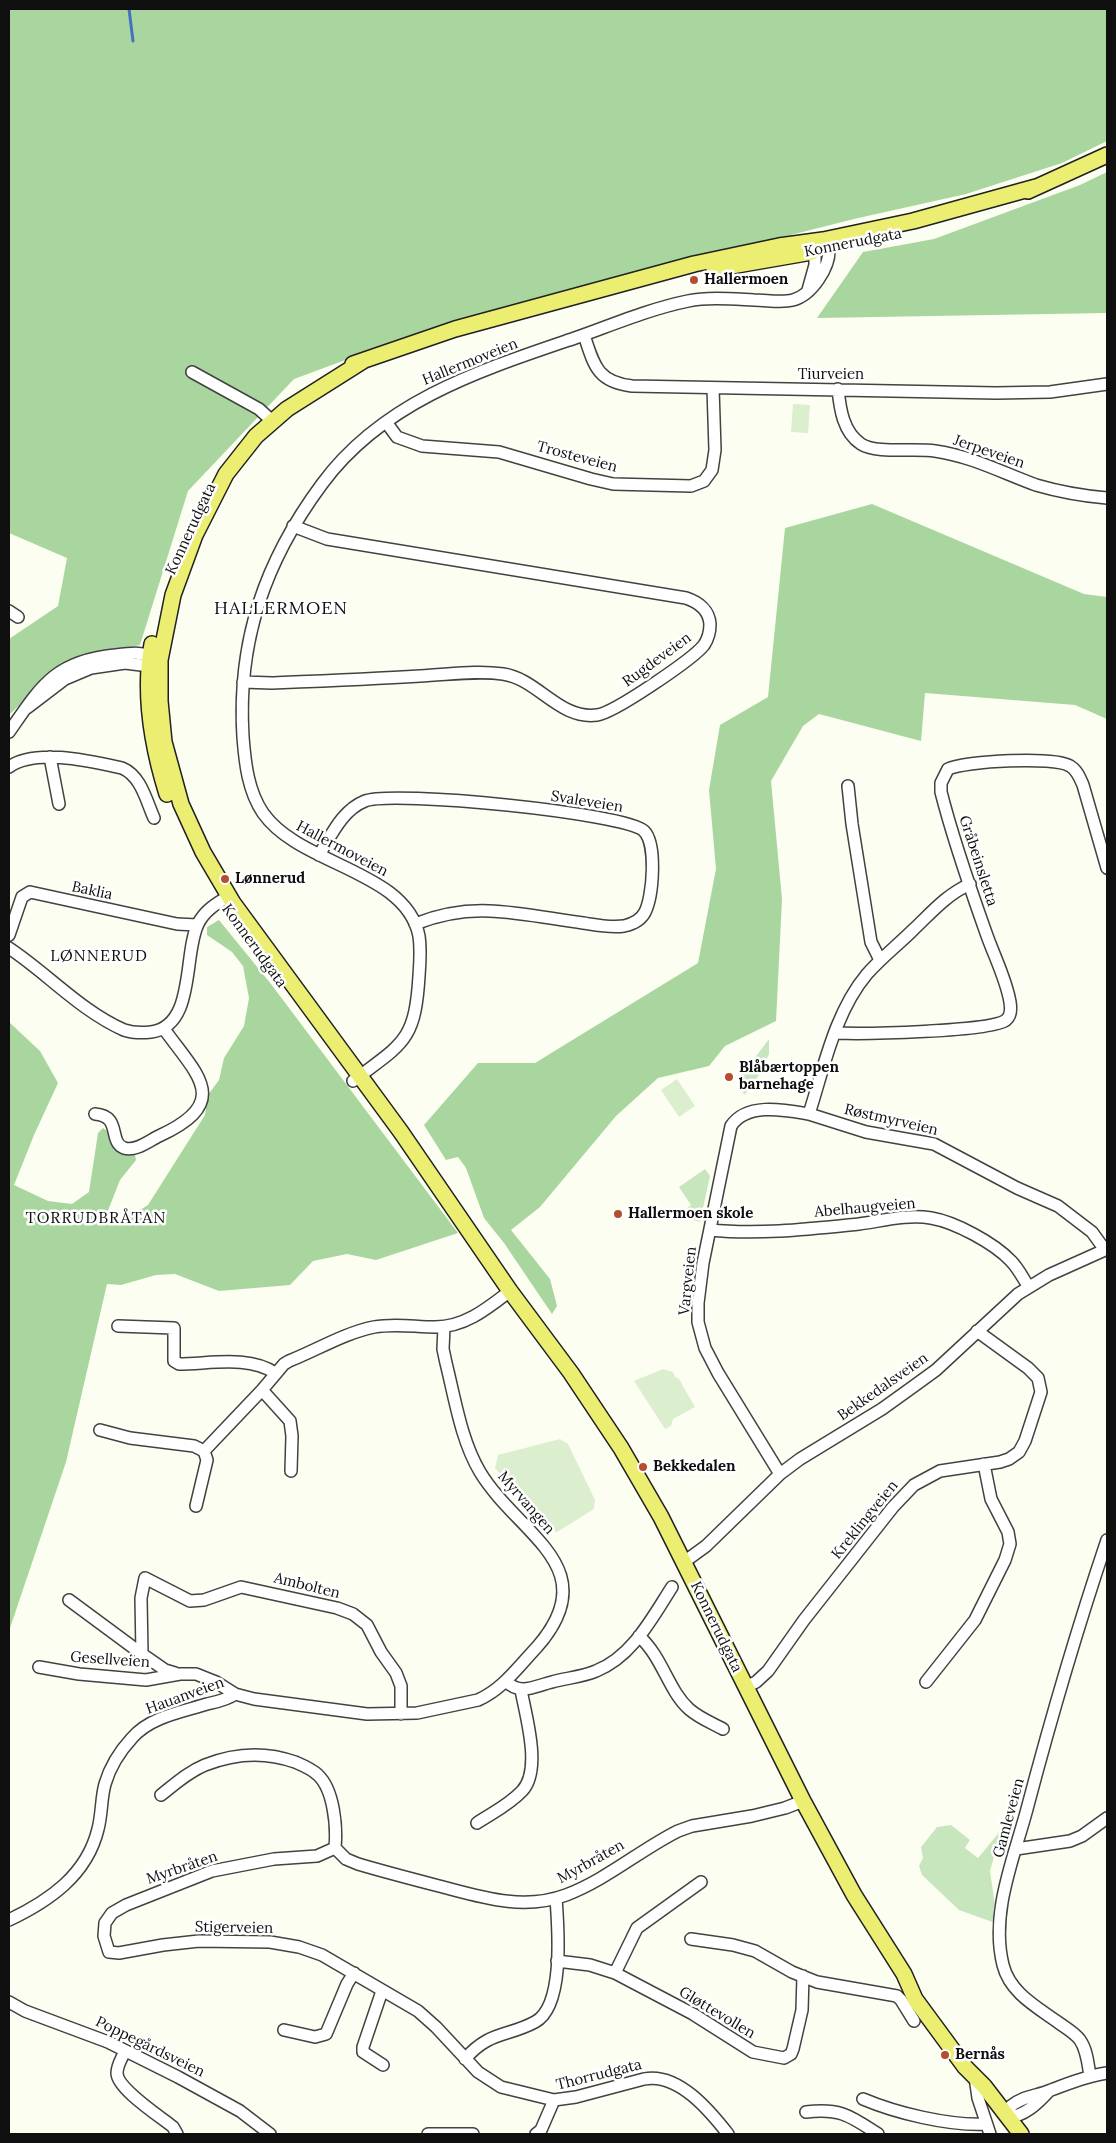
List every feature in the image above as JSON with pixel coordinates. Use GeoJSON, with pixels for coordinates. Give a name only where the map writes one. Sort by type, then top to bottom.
{"type":"FeatureCollection","features":[{"type":"Feature","properties":{"kind":"main road","name":"Konnerudgata"},"geometry":{"type":"LineString","coordinates":[[1032,2134],[975,2077],[915,1999],[904,1974],[854,1895],[803,1801],[661,1517],[618,1442],[572,1372],[510,1292],[225,898],[205,876],[179,827],[165,787],[150,717],[153,660],[168,576],[194,514],[224,462],[239,443],[269,418],[292,394],[314,379],[328,372],[455,329],[663,274],[694,264],[743,253],[822,247],[1036,187],[1107,155]]}},
{"type":"Feature","properties":{"kind":"main road","name":"Konnerudgata"},"geometry":{"type":"LineString","coordinates":[[904,1974],[922,1994],[1012,2113],[1021,2134]]}},
{"type":"Feature","properties":{"kind":"street","name":"Hallermoveien"},"geometry":{"type":"LineString","coordinates":[[357,1078],[398,1046],[406,1038],[414,1022],[420,964],[419,936],[408,910],[393,895],[284,836],[271,822],[258,803],[249,778],[242,718],[243,682],[251,625],[274,562],[293,526],[326,478],[356,447],[386,422],[423,398],[462,379],[628,319],[687,301],[717,299],[787,301],[801,297],[808,290],[822,247]]}},
{"type":"Feature","properties":{"kind":"street","name":"Tiurveien"},"geometry":{"type":"LineString","coordinates":[[584,335],[596,368],[606,379],[614,384],[632,386],[1005,393],[1050,392],[1107,384]]}},
{"type":"Feature","properties":{"kind":"street"},"geometry":{"type":"LineString","coordinates":[[192,372],[229,392],[269,418]]}},
{"type":"Feature","properties":{"kind":"street","name":"Trosteveien"},"geometry":{"type":"LineString","coordinates":[[386,422],[397,437],[422,446],[499,452],[613,484],[691,486],[704,481],[712,470],[714,450],[713,388]]}},
{"type":"Feature","properties":{"kind":"street","name":"Jerpeveien"},"geometry":{"type":"LineString","coordinates":[[838,389],[839,405],[846,426],[850,434],[863,445],[871,448],[918,449],[951,453],[1052,490],[1107,498]]}},
{"type":"Feature","properties":{"kind":"street","name":"Rugdeveien"},"geometry":{"type":"LineString","coordinates":[[243,682],[272,683],[500,674],[519,678],[568,710],[596,716],[620,706],[689,658],[705,644],[708,636],[710,621],[705,610],[694,600],[327,539],[293,526]]}},
{"type":"Feature","properties":{"kind":"street"},"geometry":{"type":"LineString","coordinates":[[9,732],[36,693],[50,678],[74,664],[106,656],[153,660]]}},
{"type":"Feature","properties":{"kind":"street"},"geometry":{"type":"LineString","coordinates":[[9,767],[26,759],[50,757],[113,766],[131,771],[136,777],[154,818]]}},
{"type":"Feature","properties":{"kind":"street"},"geometry":{"type":"LineString","coordinates":[[50,757],[59,804]]}},
{"type":"Feature","properties":{"kind":"street","name":"Gråbeinsletta"},"geometry":{"type":"LineString","coordinates":[[836,1033],[932,1031],[996,1024],[1006,1020],[1011,1011],[1008,994],[941,792],[941,783],[948,769],[964,764],[1048,760],[1071,766],[1080,778],[1107,868]]}},
{"type":"Feature","properties":{"kind":"street"},"geometry":{"type":"LineString","coordinates":[[848,786],[852,824],[871,942],[880,960]]}},
{"type":"Feature","properties":{"kind":"street","name":"Svaleveien"},"geometry":{"type":"LineString","coordinates":[[319,855],[343,817],[364,802],[381,798],[480,803],[616,821],[640,827],[649,837],[652,845],[652,868],[647,906],[641,917],[630,925],[607,926],[518,913],[486,911],[455,913],[431,918],[415,924]]}},
{"type":"Feature","properties":{"kind":"street"},"geometry":{"type":"LineString","coordinates":[[809,1114],[842,1016],[856,988],[880,960],[948,896],[970,884]]}},
{"type":"Feature","properties":{"kind":"street","name":"Baklia"},"geometry":{"type":"LineString","coordinates":[[9,935],[22,897],[30,892],[177,924],[198,925]]}},
{"type":"Feature","properties":{"kind":"street"},"geometry":{"type":"LineString","coordinates":[[9,948],[71,996],[116,1026],[137,1033],[155,1032],[164,1028],[178,1012],[183,999],[198,925],[208,910],[225,898]]}},
{"type":"Feature","properties":{"kind":"street"},"geometry":{"type":"LineString","coordinates":[[95,1114],[102,1114],[108,1118],[119,1144],[125,1149],[130,1149],[136,1148],[181,1125],[197,1109],[203,1097],[201,1082],[164,1028]]}},
{"type":"Feature","properties":{"kind":"street","name":"Vargveien"},"geometry":{"type":"LineString","coordinates":[[780,1474],[718,1373],[705,1348],[700,1332],[698,1303],[710,1230],[731,1126],[734,1121],[746,1113],[768,1110],[809,1114]]}},
{"type":"Feature","properties":{"kind":"street","name":"Røstmyrveien"},"geometry":{"type":"LineString","coordinates":[[809,1114],[866,1132],[934,1144],[1017,1188],[1058,1206],[1092,1232],[1106,1250]]}},
{"type":"Feature","properties":{"kind":"street","name":"Abelhaugveien"},"geometry":{"type":"LineString","coordinates":[[710,1230],[746,1232],[802,1229],[904,1218],[933,1218],[968,1233],[997,1250],[1011,1261],[1028,1286]]}},
{"type":"Feature","properties":{"kind":"street","name":"Bekkedalsveien"},"geometry":{"type":"LineString","coordinates":[[684,1562],[706,1546],[780,1474],[800,1459],[882,1409],[936,1370],[1028,1286],[1106,1250]]}},
{"type":"Feature","properties":{"kind":"street"},"geometry":{"type":"LineString","coordinates":[[204,1451],[262,1390],[275,1373],[289,1361],[364,1329],[391,1325],[444,1326],[472,1318],[510,1292]]}},
{"type":"Feature","properties":{"kind":"street"},"geometry":{"type":"LineString","coordinates":[[118,1326],[174,1328],[173,1354],[174,1360],[178,1364],[240,1363],[267,1368],[275,1373]]}},
{"type":"Feature","properties":{"kind":"street","name":"Myrvangen"},"geometry":{"type":"LineString","coordinates":[[444,1326],[443,1343],[446,1363],[472,1457],[496,1496],[551,1556],[563,1580],[564,1597],[560,1615],[539,1644],[506,1681]]}},
{"type":"Feature","properties":{"kind":"street","name":"Kreklingveien"},"geometry":{"type":"LineString","coordinates":[[746,1687],[756,1682],[768,1671],[810,1613],[906,1492],[921,1480],[940,1471],[1009,1459],[1023,1448],[1039,1399],[1041,1386],[1035,1374],[977,1331]]}},
{"type":"Feature","properties":{"kind":"street"},"geometry":{"type":"LineString","coordinates":[[262,1390],[290,1421],[292,1436],[291,1471]]}},
{"type":"Feature","properties":{"kind":"street"},"geometry":{"type":"LineString","coordinates":[[100,1430],[130,1438],[194,1446],[204,1451],[207,1460],[196,1506]]}},
{"type":"Feature","properties":{"kind":"street"},"geometry":{"type":"LineString","coordinates":[[926,1682],[976,1620],[1006,1560],[1010,1544],[1008,1532],[991,1499],[984,1464]]}},
{"type":"Feature","properties":{"kind":"street","name":"Gamleveien"},"geometry":{"type":"LineString","coordinates":[[1090,2076],[1086,2052],[1079,2039],[1017,1992],[1005,1973],[1000,1946],[1001,1914],[1006,1883],[1078,1626],[1107,1540]]}},
{"type":"Feature","properties":{"kind":"street","name":"Ambolten"},"geometry":{"type":"LineString","coordinates":[[142,1654],[141,1598],[145,1578],[190,1601],[204,1600],[241,1587],[337,1608],[353,1614],[367,1625],[381,1652],[396,1673],[400,1686],[401,1714]]}},
{"type":"Feature","properties":{"kind":"street"},"geometry":{"type":"LineString","coordinates":[[506,1681],[510,1686],[521,1690],[600,1670],[626,1650],[639,1636],[672,1587]]}},
{"type":"Feature","properties":{"kind":"street"},"geometry":{"type":"LineString","coordinates":[[69,1600],[165,1670],[180,1674]]}},
{"type":"Feature","properties":{"kind":"street"},"geometry":{"type":"LineString","coordinates":[[639,1636],[654,1652],[684,1704],[695,1714],[723,1729]]}},
{"type":"Feature","properties":{"kind":"street","name":"Gesellveien"},"geometry":{"type":"LineString","coordinates":[[39,1667],[79,1674],[146,1680],[180,1674],[196,1674],[216,1682],[235,1694]]}},
{"type":"Feature","properties":{"kind":"street","name":"Hauanveien"},"geometry":{"type":"LineString","coordinates":[[9,1920],[56,1894],[81,1866],[91,1849],[98,1830],[106,1783],[117,1758],[139,1730],[166,1717],[225,1699],[235,1694],[298,1706],[368,1714],[401,1714],[438,1709],[478,1700],[487,1696],[506,1681]]}},
{"type":"Feature","properties":{"kind":"street"},"geometry":{"type":"LineString","coordinates":[[477,1822],[523,1791],[531,1774],[531,1748],[521,1690]]}},
{"type":"Feature","properties":{"kind":"street"},"geometry":{"type":"LineString","coordinates":[[161,1795],[193,1771],[230,1756],[253,1754],[278,1757],[312,1770],[323,1782],[335,1819],[336,1848]]}},
{"type":"Feature","properties":{"kind":"street","name":"Myrbråten"},"geometry":{"type":"LineString","coordinates":[[109,1952],[104,1936],[105,1923],[112,1913],[126,1905],[212,1871],[274,1859],[317,1856],[336,1848],[346,1859],[358,1864],[475,1896],[498,1901],[522,1903],[556,1898],[582,1887],[678,1831],[702,1824],[769,1812],[803,1801]]}},
{"type":"Feature","properties":{"kind":"street"},"geometry":{"type":"LineString","coordinates":[[1016,1849],[1070,1841],[1082,1836],[1107,1818]]}},
{"type":"Feature","properties":{"kind":"street"},"geometry":{"type":"LineString","coordinates":[[614,1974],[637,1928],[701,1882]]}},
{"type":"Feature","properties":{"kind":"street"},"geometry":{"type":"LineString","coordinates":[[465,2059],[485,2040],[537,2022],[550,2005],[559,1934],[556,1898]]}},
{"type":"Feature","properties":{"kind":"street"},"geometry":{"type":"LineString","coordinates":[[691,1939],[734,1945],[755,1951],[803,1976],[832,1986],[897,1996],[902,2000],[914,2021]]}},
{"type":"Feature","properties":{"kind":"street","name":"Stigerveien"},"geometry":{"type":"LineString","coordinates":[[109,1952],[119,1953],[199,1941],[270,1942],[312,1950],[418,2011],[436,2026],[478,2072],[501,2086],[554,2100]]}},
{"type":"Feature","properties":{"kind":"street","name":"Gløttevollen"},"geometry":{"type":"LineString","coordinates":[[557,1961],[590,1965],[614,1974],[693,2014],[753,2052],[784,2058],[791,2054],[793,2049],[802,2010],[803,1976]]}},
{"type":"Feature","properties":{"kind":"street"},"geometry":{"type":"LineString","coordinates":[[284,2030],[316,2037],[326,2034],[347,1984],[354,1973]]}},
{"type":"Feature","properties":{"kind":"street"},"geometry":{"type":"LineString","coordinates":[[382,1991],[363,2052],[383,2065]]}},
{"type":"Feature","properties":{"kind":"street","name":"Poppegårdsveien"},"geometry":{"type":"LineString","coordinates":[[9,2002],[25,2011],[92,2035],[224,2101],[270,2134]]}},
{"type":"Feature","properties":{"kind":"street"},"geometry":{"type":"LineString","coordinates":[[125,2051],[118,2070],[118,2079],[126,2089],[173,2128],[177,2134]]}},
{"type":"Feature","properties":{"kind":"street"},"geometry":{"type":"LineString","coordinates":[[1012,2113],[1034,2105],[1049,2091],[1074,2080],[1107,2073]]}},
{"type":"Feature","properties":{"kind":"street"},"geometry":{"type":"LineString","coordinates":[[862,2099],[903,2113],[988,2129],[975,2077]]}},
{"type":"Feature","properties":{"kind":"street","name":"Thorrudgata"},"geometry":{"type":"LineString","coordinates":[[536,2134],[540,2130],[554,2100],[576,2097],[654,2078],[666,2081],[697,2098],[728,2134]]}},
{"type":"Feature","properties":{"kind":"street"},"geometry":{"type":"LineString","coordinates":[[806,2112],[828,2110],[843,2114],[878,2134]]}},
{"type":"Feature","properties":{"kind":"street"},"geometry":{"type":"LineString","coordinates":[[428,2134],[473,2134]]}},
{"type":"Feature","properties":{"kind":"green space"},"geometry":{"type":"Polygon","coordinates":[[[9,9],[1107,9],[1107,141],[1062,163],[966,194],[854,219],[454,320],[294,379],[188,491],[140,645],[67,660],[9,715],[9,639],[58,606],[67,558],[9,533],[9,9]]]}},
{"type":"Feature","properties":{"kind":"green space"},"geometry":{"type":"Polygon","coordinates":[[[1107,172],[1107,313],[817,318],[863,252],[934,239],[1080,185],[1107,172]]]}},
{"type":"Feature","properties":{"kind":"green space"},"geometry":{"type":"Polygon","coordinates":[[[793,404],[810,405],[808,433],[791,432],[793,404]]]}},
{"type":"Feature","properties":{"kind":"green space"},"geometry":{"type":"Polygon","coordinates":[[[872,504],[1084,594],[1107,597],[1107,719],[1075,705],[925,693],[921,741],[819,714],[803,726],[771,781],[782,899],[776,1021],[725,1046],[709,1066],[658,1078],[616,1116],[540,1207],[511,1230],[550,1279],[557,1306],[552,1314],[504,1243],[484,1218],[466,1168],[458,1157],[446,1160],[424,1125],[478,1063],[535,1063],[698,963],[716,869],[709,790],[720,725],[768,697],[785,528],[872,504]]]}},
{"type":"Feature","properties":{"kind":"green space"},"geometry":{"type":"Polygon","coordinates":[[[219,920],[271,984],[458,1233],[376,1260],[347,1254],[313,1261],[290,1285],[219,1291],[175,1274],[156,1275],[121,1285],[107,1284],[66,1462],[9,1631],[9,1022],[40,1051],[58,1083],[14,1185],[48,1201],[72,1204],[89,1192],[98,1133],[103,1128],[110,1133],[124,1153],[135,1155],[136,1160],[120,1180],[107,1213],[121,1222],[148,1205],[205,1115],[208,1095],[219,1080],[224,1058],[244,1026],[249,998],[243,966],[232,952],[207,935],[207,927],[219,920]]]}},
{"type":"Feature","properties":{"kind":"green space"},"geometry":{"type":"Polygon","coordinates":[[[769,1039],[769,1054],[755,1082],[744,1095],[738,1080],[769,1039]]]}},
{"type":"Feature","properties":{"kind":"green space"},"geometry":{"type":"Polygon","coordinates":[[[677,1079],[695,1106],[679,1117],[661,1090],[677,1079]]]}},
{"type":"Feature","properties":{"kind":"green space"},"geometry":{"type":"Polygon","coordinates":[[[705,1169],[710,1176],[700,1222],[680,1216],[691,1205],[679,1187],[705,1169]]]}},
{"type":"Feature","properties":{"kind":"green space"},"geometry":{"type":"Polygon","coordinates":[[[663,1369],[673,1372],[675,1377],[679,1379],[695,1407],[673,1419],[671,1426],[665,1429],[634,1381],[663,1369]]]}},
{"type":"Feature","properties":{"kind":"green space"},"geometry":{"type":"Polygon","coordinates":[[[560,1439],[568,1444],[595,1500],[594,1509],[557,1532],[551,1531],[495,1468],[498,1455],[560,1439]]]}},
{"type":"Feature","properties":{"kind":"green space"},"geometry":{"type":"Polygon","coordinates":[[[951,1825],[970,1840],[965,1848],[978,1858],[1002,1829],[990,1871],[995,1905],[995,1923],[959,1910],[922,1875],[919,1866],[923,1858],[921,1847],[937,1827],[951,1825]]]}},
{"type":"Feature","properties":{"kind":"waterway"},"geometry":{"type":"LineString","coordinates":[[129,9],[133,41]]}},
{"type":"Feature","properties":{"kind":"place","name":"Hallermoen"},"geometry":{"type":"Point","coordinates":[694,280]}},
{"type":"Feature","properties":{"kind":"place","name":"Lønnerud"},"geometry":{"type":"Point","coordinates":[225,879]}},
{"type":"Feature","properties":{"kind":"place","name":"Blåbærtoppen barnehage"},"geometry":{"type":"Point","coordinates":[729,1077]}},
{"type":"Feature","properties":{"kind":"place","name":"Hallermoen skole"},"geometry":{"type":"Point","coordinates":[618,1214]}},
{"type":"Feature","properties":{"kind":"place","name":"Bekkedalen"},"geometry":{"type":"Point","coordinates":[643,1467]}},
{"type":"Feature","properties":{"kind":"place","name":"Bernås"},"geometry":{"type":"Point","coordinates":[945,2055]}},
{"type":"Feature","properties":{"kind":"district","name":"HALLERMOEN"},"geometry":{"type":"Point","coordinates":[281,609]}},
{"type":"Feature","properties":{"kind":"district","name":"LØNNERUD"},"geometry":{"type":"Point","coordinates":[99,956]}},
{"type":"Feature","properties":{"kind":"district","name":"TORRUDBRÅTAN"},"geometry":{"type":"Point","coordinates":[96,1218]}}]}
